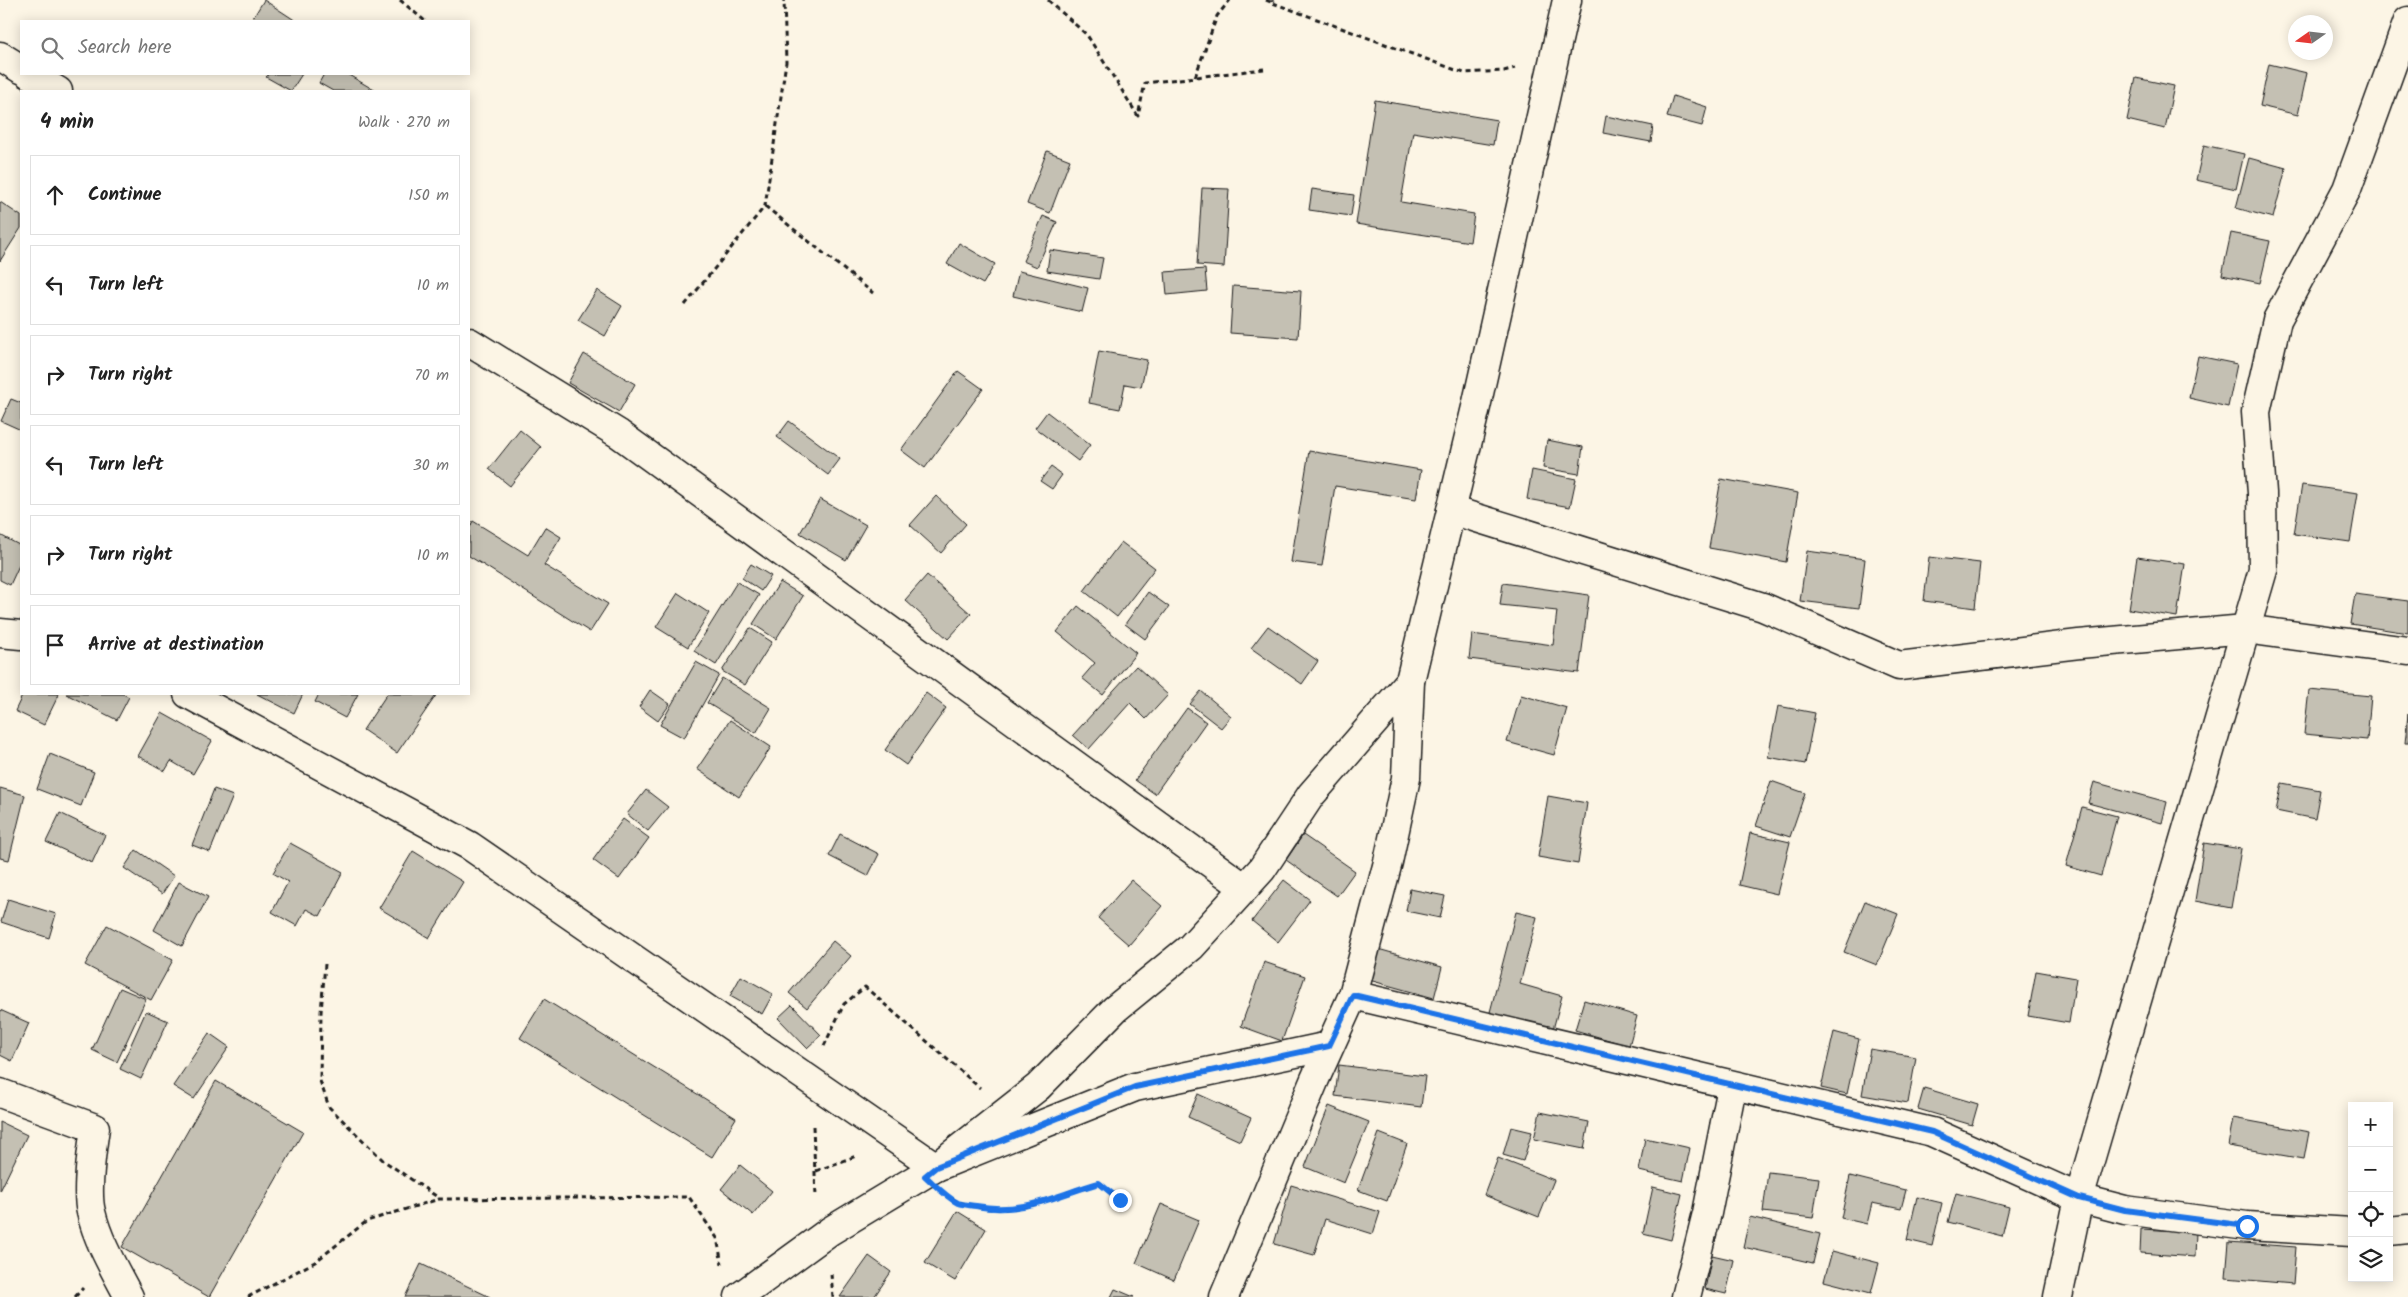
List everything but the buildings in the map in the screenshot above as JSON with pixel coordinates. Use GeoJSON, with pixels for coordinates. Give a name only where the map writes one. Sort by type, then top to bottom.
{"type":"FeatureCollection","features":[{"type":"Feature","properties":{"kind":"street"},"geometry":{"type":"LineString","coordinates":[[1224,1297],[1329,1046],[1353,995],[1388,862],[1406,778],[1410,681],[1478,397],[1567,0]]}},
{"type":"Feature","properties":{"kind":"street"},"geometry":{"type":"LineString","coordinates":[[2404,0],[2408,13]]}},
{"type":"Feature","properties":{"kind":"street"},"geometry":{"type":"LineString","coordinates":[[2058,1297],[2079,1198],[2263,570],[2262,493],[2256,412],[2277,320],[2347,190],[2408,22]]}},
{"type":"Feature","properties":{"kind":"street"},"geometry":{"type":"LineString","coordinates":[[0,56],[20,68]]}},
{"type":"Feature","properties":{"kind":"street"},"geometry":{"type":"LineString","coordinates":[[31,75],[56,90]]}},
{"type":"Feature","properties":{"kind":"street"},"geometry":{"type":"LineString","coordinates":[[470,343],[619,434],[1245,888]]}},
{"type":"Feature","properties":{"kind":"street"},"geometry":{"type":"LineString","coordinates":[[1451,510],[1763,606],[1899,666],[2080,644],[2245,629],[2408,651]]}},
{"type":"Feature","properties":{"kind":"street"},"geometry":{"type":"LineString","coordinates":[[0,633],[20,635]]}},
{"type":"Feature","properties":{"kind":"street"},"geometry":{"type":"LineString","coordinates":[[931,1172],[1038,1086],[1115,1009],[1191,947],[1262,870],[1310,795],[1410,681]]}},
{"type":"Feature","properties":{"kind":"street"},"geometry":{"type":"LineString","coordinates":[[190,695],[470,846],[931,1172]]}},
{"type":"Feature","properties":{"kind":"street"},"geometry":{"type":"LineString","coordinates":[[1353,995],[1732,1087],[1932,1132],[2079,1198],[2125,1210],[2247,1226],[2348,1232]]}},
{"type":"Feature","properties":{"kind":"street"},"geometry":{"type":"LineString","coordinates":[[739,1297],[830,1231],[931,1172],[1135,1087],[1329,1046]]}},
{"type":"Feature","properties":{"kind":"street"},"geometry":{"type":"LineString","coordinates":[[1686,1297],[1707,1213],[1732,1087]]}},
{"type":"Feature","properties":{"kind":"street"},"geometry":{"type":"LineString","coordinates":[[0,1093],[94,1128],[91,1157],[90,1211],[107,1254],[128,1297]]}},
{"type":"Feature","properties":{"kind":"street"},"geometry":{"type":"LineString","coordinates":[[2393,1231],[2408,1229]]}},
{"type":"Feature","properties":{"kind":"path"},"geometry":{"type":"LineString","coordinates":[[400,0],[424,20]]}},
{"type":"Feature","properties":{"kind":"path"},"geometry":{"type":"LineString","coordinates":[[685,305],[765,206],[786,62],[784,0]]}},
{"type":"Feature","properties":{"kind":"path"},"geometry":{"type":"LineString","coordinates":[[1048,0],[1087,35],[1138,116],[1146,83],[1264,69]]}},
{"type":"Feature","properties":{"kind":"path"},"geometry":{"type":"LineString","coordinates":[[1195,77],[1217,16],[1230,0]]}},
{"type":"Feature","properties":{"kind":"path"},"geometry":{"type":"LineString","coordinates":[[1266,0],[1464,72],[1504,71],[1554,58]]}},
{"type":"Feature","properties":{"kind":"path"},"geometry":{"type":"LineString","coordinates":[[765,206],[873,293]]}},
{"type":"Feature","properties":{"kind":"path"},"geometry":{"type":"LineString","coordinates":[[325,964],[320,1012],[320,1081],[329,1107],[384,1161],[439,1199]]}},
{"type":"Feature","properties":{"kind":"path"},"geometry":{"type":"LineString","coordinates":[[931,1172],[958,1203],[989,1209],[1018,1208],[1047,1202],[1076,1189],[1099,1183],[1120,1200]]}},
{"type":"Feature","properties":{"kind":"path"},"geometry":{"type":"LineString","coordinates":[[248,1297],[314,1262],[367,1221],[439,1199],[690,1197],[717,1238],[724,1272]]}},
{"type":"Feature","properties":{"kind":"route"},"geometry":{"type":"LineString","coordinates":[[1120,1200],[1099,1183],[1076,1189],[1047,1202],[1018,1208],[989,1209],[958,1203],[925,1176],[936,1167],[1135,1087],[1329,1046],[1353,995],[1732,1087],[1932,1132],[2079,1198],[2125,1210],[2247,1226]]}}]}
